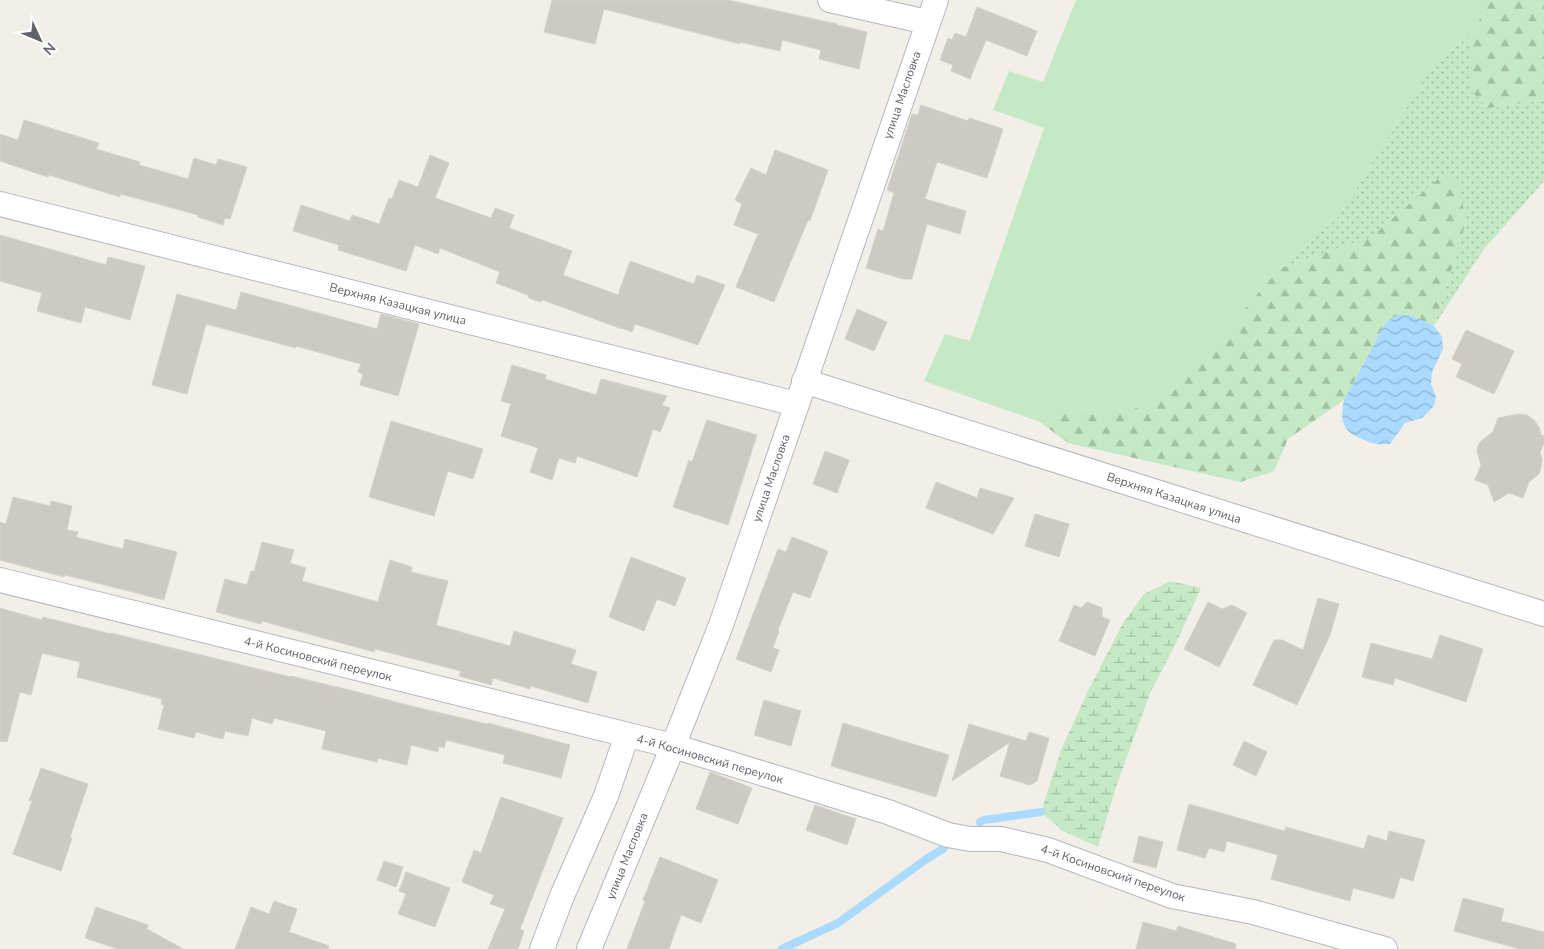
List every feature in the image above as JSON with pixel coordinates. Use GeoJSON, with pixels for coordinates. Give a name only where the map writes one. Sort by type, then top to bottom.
{"type":"FeatureCollection","features":[{"type":"Feature","properties":{"kind":"street"},"geometry":{"type":"LineString","coordinates":[[830,0],[927,22]]}},
{"type":"Feature","properties":{"kind":"street","name":"улица Масловка"},"geometry":{"type":"LineString","coordinates":[[589,949],[673,746],[720,625],[936,0]]}},
{"type":"Feature","properties":{"kind":"street","name":"Верхняя Казацкая улица"},"geometry":{"type":"LineString","coordinates":[[0,204],[796,404]]}},
{"type":"Feature","properties":{"kind":"street","name":"Верхняя Казацкая улица"},"geometry":{"type":"LineString","coordinates":[[804,381],[1544,614]]}},
{"type":"Feature","properties":{"kind":"street","name":"4-й Косиновский переулок"},"geometry":{"type":"LineString","coordinates":[[0,580],[673,746],[888,812],[948,835],[970,839],[1001,840],[1048,850],[1172,896],[1253,912],[1384,949]]}},
{"type":"Feature","properties":{"kind":"street"},"geometry":{"type":"LineString","coordinates":[[542,949],[562,896],[606,796],[627,735]]}},
{"type":"Feature","properties":{"kind":"green space"},"geometry":{"type":"Polygon","coordinates":[[[1076,0],[1491,0],[1469,37],[1434,63],[1339,216],[1280,268],[1167,398],[1129,410],[1054,409],[1040,422],[924,381],[945,334],[970,341],[1044,128],[993,110],[1009,71],[1043,82],[1076,0]]]}},
{"type":"Feature","properties":{"kind":"green space"},"geometry":{"type":"Polygon","coordinates":[[[1491,0],[1544,0],[1544,100],[1488,108],[1469,89],[1469,37],[1491,0]]]}},
{"type":"Feature","properties":{"kind":"green space"},"geometry":{"type":"Polygon","coordinates":[[[1469,37],[1469,88],[1488,108],[1544,100],[1544,181],[1484,249],[1434,326],[1466,222],[1445,174],[1371,237],[1280,268],[1339,216],[1434,63],[1469,37]]]}},
{"type":"Feature","properties":{"kind":"green space"},"geometry":{"type":"Polygon","coordinates":[[[1444,174],[1459,186],[1466,222],[1434,326],[1410,315],[1386,322],[1344,400],[1288,439],[1274,471],[1240,482],[1068,443],[1040,422],[1054,409],[1129,410],[1167,398],[1280,268],[1371,237],[1444,174]]]}},
{"type":"Feature","properties":{"kind":"green space"},"geometry":{"type":"Polygon","coordinates":[[[1170,581],[1201,588],[1178,639],[1150,693],[1117,784],[1098,847],[1063,831],[1041,812],[1061,750],[1087,693],[1123,623],[1144,594],[1170,581]]]}},
{"type":"Feature","properties":{"kind":"water"},"geometry":{"type":"Polygon","coordinates":[[[1397,315],[1410,315],[1434,326],[1442,337],[1443,349],[1432,372],[1431,384],[1436,397],[1434,406],[1422,418],[1405,423],[1390,444],[1376,444],[1355,436],[1346,429],[1342,414],[1344,400],[1386,322],[1397,315]]]}},
{"type":"Feature","properties":{"kind":"building"},"geometry":{"type":"Polygon","coordinates":[[[552,0],[728,0],[867,32],[859,69],[819,59],[821,50],[782,40],[780,51],[740,42],[740,44],[604,9],[595,44],[544,32],[552,0]]]}},
{"type":"Feature","properties":{"kind":"building"},"geometry":{"type":"Polygon","coordinates":[[[977,7],[1037,31],[1027,56],[986,40],[970,79],[951,71],[953,65],[940,60],[948,38],[952,40],[955,33],[966,37],[977,7]]]}},
{"type":"Feature","properties":{"kind":"building"},"geometry":{"type":"Polygon","coordinates":[[[921,105],[968,121],[969,118],[1003,129],[987,178],[937,162],[925,199],[966,211],[960,234],[927,224],[912,279],[903,279],[866,268],[878,229],[883,231],[894,193],[887,190],[912,114],[918,115],[921,105]]]}},
{"type":"Feature","properties":{"kind":"building"},"geometry":{"type":"Polygon","coordinates":[[[24,120],[99,143],[96,149],[140,162],[139,165],[188,179],[194,158],[216,165],[218,159],[247,167],[230,219],[225,218],[223,225],[198,217],[198,215],[120,194],[120,197],[49,175],[48,177],[0,161],[0,134],[18,140],[24,120]]]}},
{"type":"Feature","properties":{"kind":"building"},"geometry":{"type":"Polygon","coordinates":[[[775,150],[828,170],[810,221],[808,220],[774,302],[736,287],[758,234],[734,225],[742,204],[735,200],[751,168],[766,175],[775,150]]]}},
{"type":"Feature","properties":{"kind":"building"},"geometry":{"type":"Polygon","coordinates":[[[430,155],[449,163],[435,198],[491,218],[495,208],[514,215],[509,228],[572,251],[563,275],[618,295],[630,261],[694,284],[697,275],[725,285],[698,345],[635,324],[632,332],[543,300],[540,302],[529,298],[528,295],[496,283],[500,272],[440,248],[438,254],[415,245],[406,271],[338,250],[339,245],[293,231],[301,205],[350,221],[352,215],[379,224],[389,198],[392,199],[399,180],[418,187],[430,155]]]}},
{"type":"Feature","properties":{"kind":"building"},"geometry":{"type":"Polygon","coordinates":[[[0,235],[106,265],[108,257],[145,266],[130,320],[85,307],[81,323],[37,311],[42,293],[0,281],[0,235]]]}},
{"type":"Feature","properties":{"kind":"building"},"geometry":{"type":"Polygon","coordinates":[[[241,292],[377,329],[381,314],[419,324],[398,396],[360,385],[363,374],[358,372],[361,364],[206,324],[187,394],[152,385],[177,294],[236,310],[241,292]]]}},
{"type":"Feature","properties":{"kind":"building"},"geometry":{"type":"Polygon","coordinates":[[[857,309],[887,322],[874,351],[845,339],[857,309]]]}},
{"type":"Feature","properties":{"kind":"building"},"geometry":{"type":"Polygon","coordinates":[[[1466,330],[1514,351],[1494,394],[1456,377],[1462,364],[1452,359],[1466,330]]]}},
{"type":"Feature","properties":{"kind":"building"},"geometry":{"type":"Polygon","coordinates":[[[512,365],[546,375],[545,379],[596,395],[601,379],[667,396],[662,405],[670,408],[660,432],[653,429],[637,477],[577,456],[575,463],[559,458],[552,480],[530,472],[538,448],[501,436],[511,404],[501,401],[512,365]]]}},
{"type":"Feature","properties":{"kind":"building"},"geometry":{"type":"Polygon","coordinates":[[[1519,414],[1527,415],[1534,420],[1539,427],[1541,435],[1544,436],[1544,443],[1540,453],[1542,459],[1541,467],[1539,474],[1529,482],[1523,498],[1509,493],[1494,502],[1488,485],[1475,480],[1481,465],[1477,451],[1478,446],[1481,441],[1493,432],[1498,418],[1519,414]]]}},
{"type":"Feature","properties":{"kind":"building"},"geometry":{"type":"Polygon","coordinates":[[[707,420],[757,435],[728,525],[673,507],[689,460],[692,462],[707,420]]]}},
{"type":"Feature","properties":{"kind":"building"},"geometry":{"type":"Polygon","coordinates":[[[391,421],[483,449],[473,479],[448,471],[434,516],[369,497],[391,421]]]}},
{"type":"Feature","properties":{"kind":"building"},"geometry":{"type":"Polygon","coordinates":[[[825,451],[849,460],[837,493],[813,484],[825,451]]]}},
{"type":"Feature","properties":{"kind":"building"},"geometry":{"type":"Polygon","coordinates":[[[936,482],[977,498],[980,488],[1014,498],[993,534],[926,508],[936,482]]]}},
{"type":"Feature","properties":{"kind":"building"},"geometry":{"type":"Polygon","coordinates":[[[13,497],[50,506],[51,501],[72,506],[67,530],[78,532],[76,537],[123,549],[125,539],[177,552],[164,600],[0,560],[0,522],[6,524],[13,497]]]}},
{"type":"Feature","properties":{"kind":"building"},"geometry":{"type":"Polygon","coordinates":[[[1035,514],[1069,524],[1059,557],[1025,546],[1035,514]]]}},
{"type":"Feature","properties":{"kind":"building"},"geometry":{"type":"Polygon","coordinates":[[[792,537],[828,551],[810,598],[793,592],[773,648],[779,650],[771,672],[736,659],[778,549],[786,552],[792,537]]]}},
{"type":"Feature","properties":{"kind":"building"},"geometry":{"type":"Polygon","coordinates":[[[262,542],[294,550],[290,563],[306,568],[302,581],[378,602],[390,560],[412,567],[411,572],[448,581],[436,625],[510,646],[514,631],[576,650],[571,664],[597,672],[588,703],[531,686],[530,689],[493,678],[491,685],[459,676],[461,671],[375,649],[374,652],[262,621],[261,624],[216,612],[225,579],[247,585],[251,571],[254,572],[262,542]]]}},
{"type":"Feature","properties":{"kind":"building"},"geometry":{"type":"Polygon","coordinates":[[[631,557],[686,578],[675,606],[657,599],[644,631],[609,617],[631,557]]]}},
{"type":"Feature","properties":{"kind":"building"},"geometry":{"type":"Polygon","coordinates":[[[1318,598],[1339,604],[1330,635],[1297,705],[1253,685],[1274,640],[1282,640],[1303,650],[1318,598]]]}},
{"type":"Feature","properties":{"kind":"building"},"geometry":{"type":"Polygon","coordinates":[[[1087,602],[1102,608],[1102,617],[1110,620],[1095,656],[1059,641],[1074,605],[1081,608],[1087,602]]]}},
{"type":"Feature","properties":{"kind":"building"},"geometry":{"type":"Polygon","coordinates":[[[1208,602],[1222,609],[1232,605],[1247,613],[1219,667],[1184,649],[1208,602]]]}},
{"type":"Feature","properties":{"kind":"building"},"geometry":{"type":"Polygon","coordinates":[[[0,608],[42,620],[43,617],[488,723],[570,745],[561,778],[503,763],[505,755],[446,740],[444,748],[439,746],[438,752],[411,745],[407,765],[378,758],[377,762],[322,749],[326,731],[274,718],[272,724],[252,718],[248,736],[225,731],[223,739],[196,732],[194,738],[158,729],[164,705],[161,704],[162,699],[77,677],[80,662],[42,653],[31,695],[20,692],[7,742],[0,741],[0,608]]]}},
{"type":"Feature","properties":{"kind":"building"},"geometry":{"type":"Polygon","coordinates":[[[1440,635],[1483,649],[1466,702],[1395,678],[1393,685],[1362,677],[1371,643],[1432,659],[1440,635]]]}},
{"type":"Feature","properties":{"kind":"building"},"geometry":{"type":"Polygon","coordinates":[[[764,700],[801,711],[791,746],[754,735],[764,700]]]}},
{"type":"Feature","properties":{"kind":"building"},"geometry":{"type":"Polygon","coordinates":[[[843,723],[949,755],[936,797],[831,766],[843,723]]]}},
{"type":"Feature","properties":{"kind":"building"},"geometry":{"type":"Polygon","coordinates":[[[969,724],[1026,741],[1029,732],[1049,738],[1037,781],[1030,785],[1000,776],[1010,742],[952,781],[969,724]]]}},
{"type":"Feature","properties":{"kind":"building"},"geometry":{"type":"Polygon","coordinates":[[[1244,741],[1267,752],[1256,776],[1233,765],[1244,741]]]}},
{"type":"Feature","properties":{"kind":"building"},"geometry":{"type":"Polygon","coordinates":[[[41,768],[88,784],[61,871],[13,854],[32,801],[29,801],[41,768]]]}},
{"type":"Feature","properties":{"kind":"building"},"geometry":{"type":"Polygon","coordinates":[[[710,772],[752,788],[738,824],[696,809],[710,772]]]}},
{"type":"Feature","properties":{"kind":"building"},"geometry":{"type":"Polygon","coordinates":[[[501,797],[563,818],[520,929],[524,931],[518,949],[488,949],[505,909],[490,904],[494,895],[462,882],[474,850],[481,853],[501,797]]]}},
{"type":"Feature","properties":{"kind":"building"},"geometry":{"type":"Polygon","coordinates":[[[1189,804],[1284,831],[1286,827],[1364,849],[1368,835],[1387,841],[1389,831],[1425,840],[1413,881],[1400,877],[1394,899],[1353,888],[1350,901],[1271,879],[1278,855],[1227,841],[1224,852],[1209,848],[1205,858],[1177,850],[1189,804]]]}},
{"type":"Feature","properties":{"kind":"building"},"geometry":{"type":"Polygon","coordinates":[[[815,805],[856,819],[847,845],[806,830],[815,805]]]}},
{"type":"Feature","properties":{"kind":"building"},"geometry":{"type":"Polygon","coordinates":[[[1139,836],[1163,842],[1156,868],[1133,862],[1139,836]]]}},
{"type":"Feature","properties":{"kind":"building"},"geometry":{"type":"Polygon","coordinates":[[[660,857],[718,880],[701,923],[681,915],[669,949],[627,949],[645,901],[643,900],[660,857]]]}},
{"type":"Feature","properties":{"kind":"building"},"geometry":{"type":"Polygon","coordinates":[[[384,861],[403,867],[396,887],[377,880],[384,861]]]}},
{"type":"Feature","properties":{"kind":"building"},"geometry":{"type":"Polygon","coordinates":[[[406,872],[450,888],[435,927],[398,914],[406,894],[399,891],[406,872]]]}},
{"type":"Feature","properties":{"kind":"building"},"geometry":{"type":"Polygon","coordinates":[[[1463,898],[1504,909],[1501,921],[1544,932],[1544,949],[1520,949],[1454,931],[1463,898]]]}},
{"type":"Feature","properties":{"kind":"building"},"geometry":{"type":"Polygon","coordinates":[[[274,901],[297,909],[289,932],[329,946],[328,949],[235,949],[251,907],[269,914],[274,901]]]}},
{"type":"Feature","properties":{"kind":"building"},"geometry":{"type":"Polygon","coordinates":[[[96,907],[148,925],[147,929],[183,949],[118,949],[85,938],[96,907]]]}},
{"type":"Feature","properties":{"kind":"building"},"geometry":{"type":"Polygon","coordinates":[[[1143,922],[1176,931],[1178,926],[1236,944],[1235,949],[1136,949],[1143,922]]]}},
{"type":"Feature","properties":{"kind":"waterway"},"geometry":{"type":"LineString","coordinates":[[980,822],[1041,812]]}},
{"type":"Feature","properties":{"kind":"waterway"},"geometry":{"type":"LineString","coordinates":[[782,949],[838,923],[944,848]]}}]}
